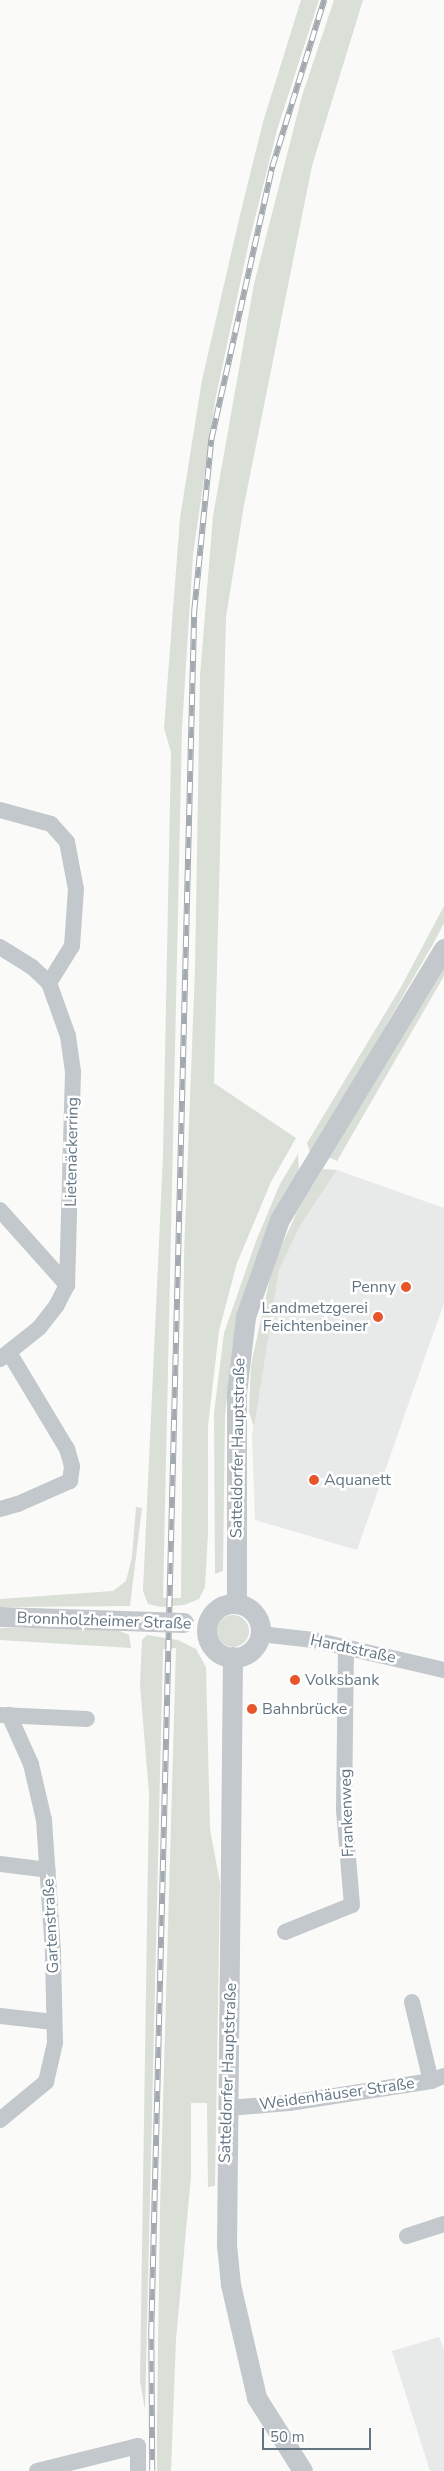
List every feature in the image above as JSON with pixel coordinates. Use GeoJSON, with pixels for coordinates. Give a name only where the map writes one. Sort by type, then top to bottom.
{"type":"FeatureCollection","features":[{"type":"Feature","properties":{"kind":"street"},"geometry":{"type":"LineString","coordinates":[[0,810],[51,824],[67,842],[76,889],[72,946],[49,983]]}},
{"type":"Feature","properties":{"kind":"street","name":"Lietenäckerring"},"geometry":{"type":"LineString","coordinates":[[0,947],[32,967],[49,983],[68,1036],[73,1072],[67,1285],[57,1305],[39,1328],[5,1356]]}},
{"type":"Feature","properties":{"kind":"street","name":"Satteldorfer Hauptstraße"},"geometry":{"type":"LineString","coordinates":[[236,1604],[237,1393],[240,1347],[254,1292],[280,1220],[444,949]]}},
{"type":"Feature","properties":{"kind":"street"},"geometry":{"type":"LineString","coordinates":[[0,1210],[67,1285]]}},
{"type":"Feature","properties":{"kind":"street"},"geometry":{"type":"LineString","coordinates":[[0,1509],[18,1504],[70,1481],[72,1466],[67,1449],[5,1356]]}},
{"type":"Feature","properties":{"kind":"street"},"geometry":{"type":"LineString","coordinates":[[236,1604],[256,1616],[260,1634],[249,1653],[233,1657],[225,1656],[211,1646],[207,1627],[220,1608],[236,1604]]}},
{"type":"Feature","properties":{"kind":"street","name":"Bronnholzheimer Straße"},"geometry":{"type":"LineString","coordinates":[[0,1617],[184,1623],[207,1627]]}},
{"type":"Feature","properties":{"kind":"street","name":"Hardtstraße"},"geometry":{"type":"LineString","coordinates":[[260,1634],[314,1640],[444,1670]]}},
{"type":"Feature","properties":{"kind":"street","name":"Frankenweg"},"geometry":{"type":"LineString","coordinates":[[285,1932],[352,1906],[344,1810],[346,1648]]}},
{"type":"Feature","properties":{"kind":"street","name":"Satteldorfer Hauptstraße"},"geometry":{"type":"LineString","coordinates":[[233,1657],[227,2245],[240,2329],[257,2398],[303,2471]]}},
{"type":"Feature","properties":{"kind":"street"},"geometry":{"type":"LineString","coordinates":[[5,1715],[87,1719]]}},
{"type":"Feature","properties":{"kind":"street","name":"Gartenstraße"},"geometry":{"type":"LineString","coordinates":[[0,2120],[46,2082],[55,2043],[48,1870],[44,1820],[31,1764],[5,1715]]}},
{"type":"Feature","properties":{"kind":"street"},"geometry":{"type":"LineString","coordinates":[[0,1864],[48,1870]]}},
{"type":"Feature","properties":{"kind":"street"},"geometry":{"type":"LineString","coordinates":[[412,2002],[438,2079]]}},
{"type":"Feature","properties":{"kind":"street"},"geometry":{"type":"LineString","coordinates":[[0,2016],[54,2022]]}},
{"type":"Feature","properties":{"kind":"street","name":"Weidenhäuser Straße"},"geometry":{"type":"LineString","coordinates":[[228,2108],[288,2103],[438,2079]]}},
{"type":"Feature","properties":{"kind":"street"},"geometry":{"type":"LineString","coordinates":[[407,2236],[444,2224]]}},
{"type":"Feature","properties":{"kind":"street"},"geometry":{"type":"LineString","coordinates":[[37,2471],[138,2446],[138,2471]]}},
{"type":"Feature","properties":{"kind":"shaded area"},"geometry":{"type":"Polygon","coordinates":[[[301,0],[319,0],[277,130],[249,242],[215,401],[193,555],[182,728],[163,1598],[181,1598],[184,1255],[195,969],[200,676],[213,516],[254,284],[302,96],[334,0],[363,0],[312,166],[244,505],[226,617],[214,1083],[296,1138],[271,1182],[237,1263],[219,1331],[208,1426],[208,1533],[205,1587],[199,1599],[184,1605],[161,1607],[148,1604],[143,1591],[163,1155],[171,752],[164,728],[180,518],[202,380],[240,215],[263,122],[301,0]]]}},
{"type":"Feature","properties":{"kind":"shaded area"},"geometry":{"type":"Polygon","coordinates":[[[444,906],[444,923],[433,944],[311,1155],[307,1143],[401,987],[444,906]]]}},
{"type":"Feature","properties":{"kind":"shaded area"},"geometry":{"type":"Polygon","coordinates":[[[444,961],[444,976],[337,1161],[326,1156],[444,961]]]}},
{"type":"Feature","properties":{"kind":"shaded area"},"geometry":{"type":"Polygon","coordinates":[[[298,1154],[299,1171],[233,1344],[225,1415],[223,1571],[215,1574],[214,1413],[224,1333],[256,1241],[280,1184],[298,1154]]]}},
{"type":"Feature","properties":{"kind":"shaded area"},"geometry":{"type":"Polygon","coordinates":[[[323,1169],[337,1170],[300,1226],[279,1270],[254,1427],[249,1412],[251,1365],[273,1264],[298,1210],[323,1169]]]}},
{"type":"Feature","properties":{"kind":"shaded area"},"geometry":{"type":"Polygon","coordinates":[[[337,1170],[444,1208],[444,1303],[357,1550],[255,1520],[252,1435],[279,1270],[300,1226],[337,1170]]]}},
{"type":"Feature","properties":{"kind":"shaded area"},"geometry":{"type":"Polygon","coordinates":[[[136,1507],[142,1508],[130,1606],[0,1607],[0,1599],[113,1591],[126,1581],[132,1557],[136,1507]]]}},
{"type":"Feature","properties":{"kind":"shaded area"},"geometry":{"type":"Polygon","coordinates":[[[233,1615],[239,1616],[244,1620],[248,1625],[248,1637],[244,1642],[239,1646],[233,1647],[227,1646],[222,1642],[218,1637],[217,1631],[218,1625],[222,1620],[227,1616],[233,1615]]]}},
{"type":"Feature","properties":{"kind":"shaded area"},"geometry":{"type":"Polygon","coordinates":[[[0,1628],[113,1628],[129,1635],[131,1648],[0,1640],[0,1628]]]}},
{"type":"Feature","properties":{"kind":"shaded area"},"geometry":{"type":"Polygon","coordinates":[[[147,1635],[178,1640],[196,1649],[206,1667],[210,1829],[220,1883],[215,2186],[208,2187],[207,2103],[191,2103],[191,2176],[176,2339],[171,2471],[157,2471],[157,2425],[160,2208],[176,1648],[163,1649],[145,2410],[140,2381],[149,1794],[140,1685],[142,1640],[147,1635]]]}},
{"type":"Feature","properties":{"kind":"shaded area"},"geometry":{"type":"Polygon","coordinates":[[[439,2337],[444,2349],[444,2471],[430,2471],[392,2351],[439,2337]]]}},
{"type":"Feature","properties":{"kind":"railway"},"geometry":{"type":"LineString","coordinates":[[152,2471],[151,2333],[194,611],[211,440],[272,167],[324,0]]}},
{"type":"Feature","properties":{"kind":"place","name":"Penny"},"geometry":{"type":"Point","coordinates":[406,1287]}},
{"type":"Feature","properties":{"kind":"place","name":"Landmetzgerei Feichtenbeiner"},"geometry":{"type":"Point","coordinates":[378,1317]}},
{"type":"Feature","properties":{"kind":"place","name":"Aquanett"},"geometry":{"type":"Point","coordinates":[314,1480]}},
{"type":"Feature","properties":{"kind":"place","name":"Volksbank"},"geometry":{"type":"Point","coordinates":[295,1680]}},
{"type":"Feature","properties":{"kind":"place","name":"Bahnbrücke"},"geometry":{"type":"Point","coordinates":[252,1709]}}]}
